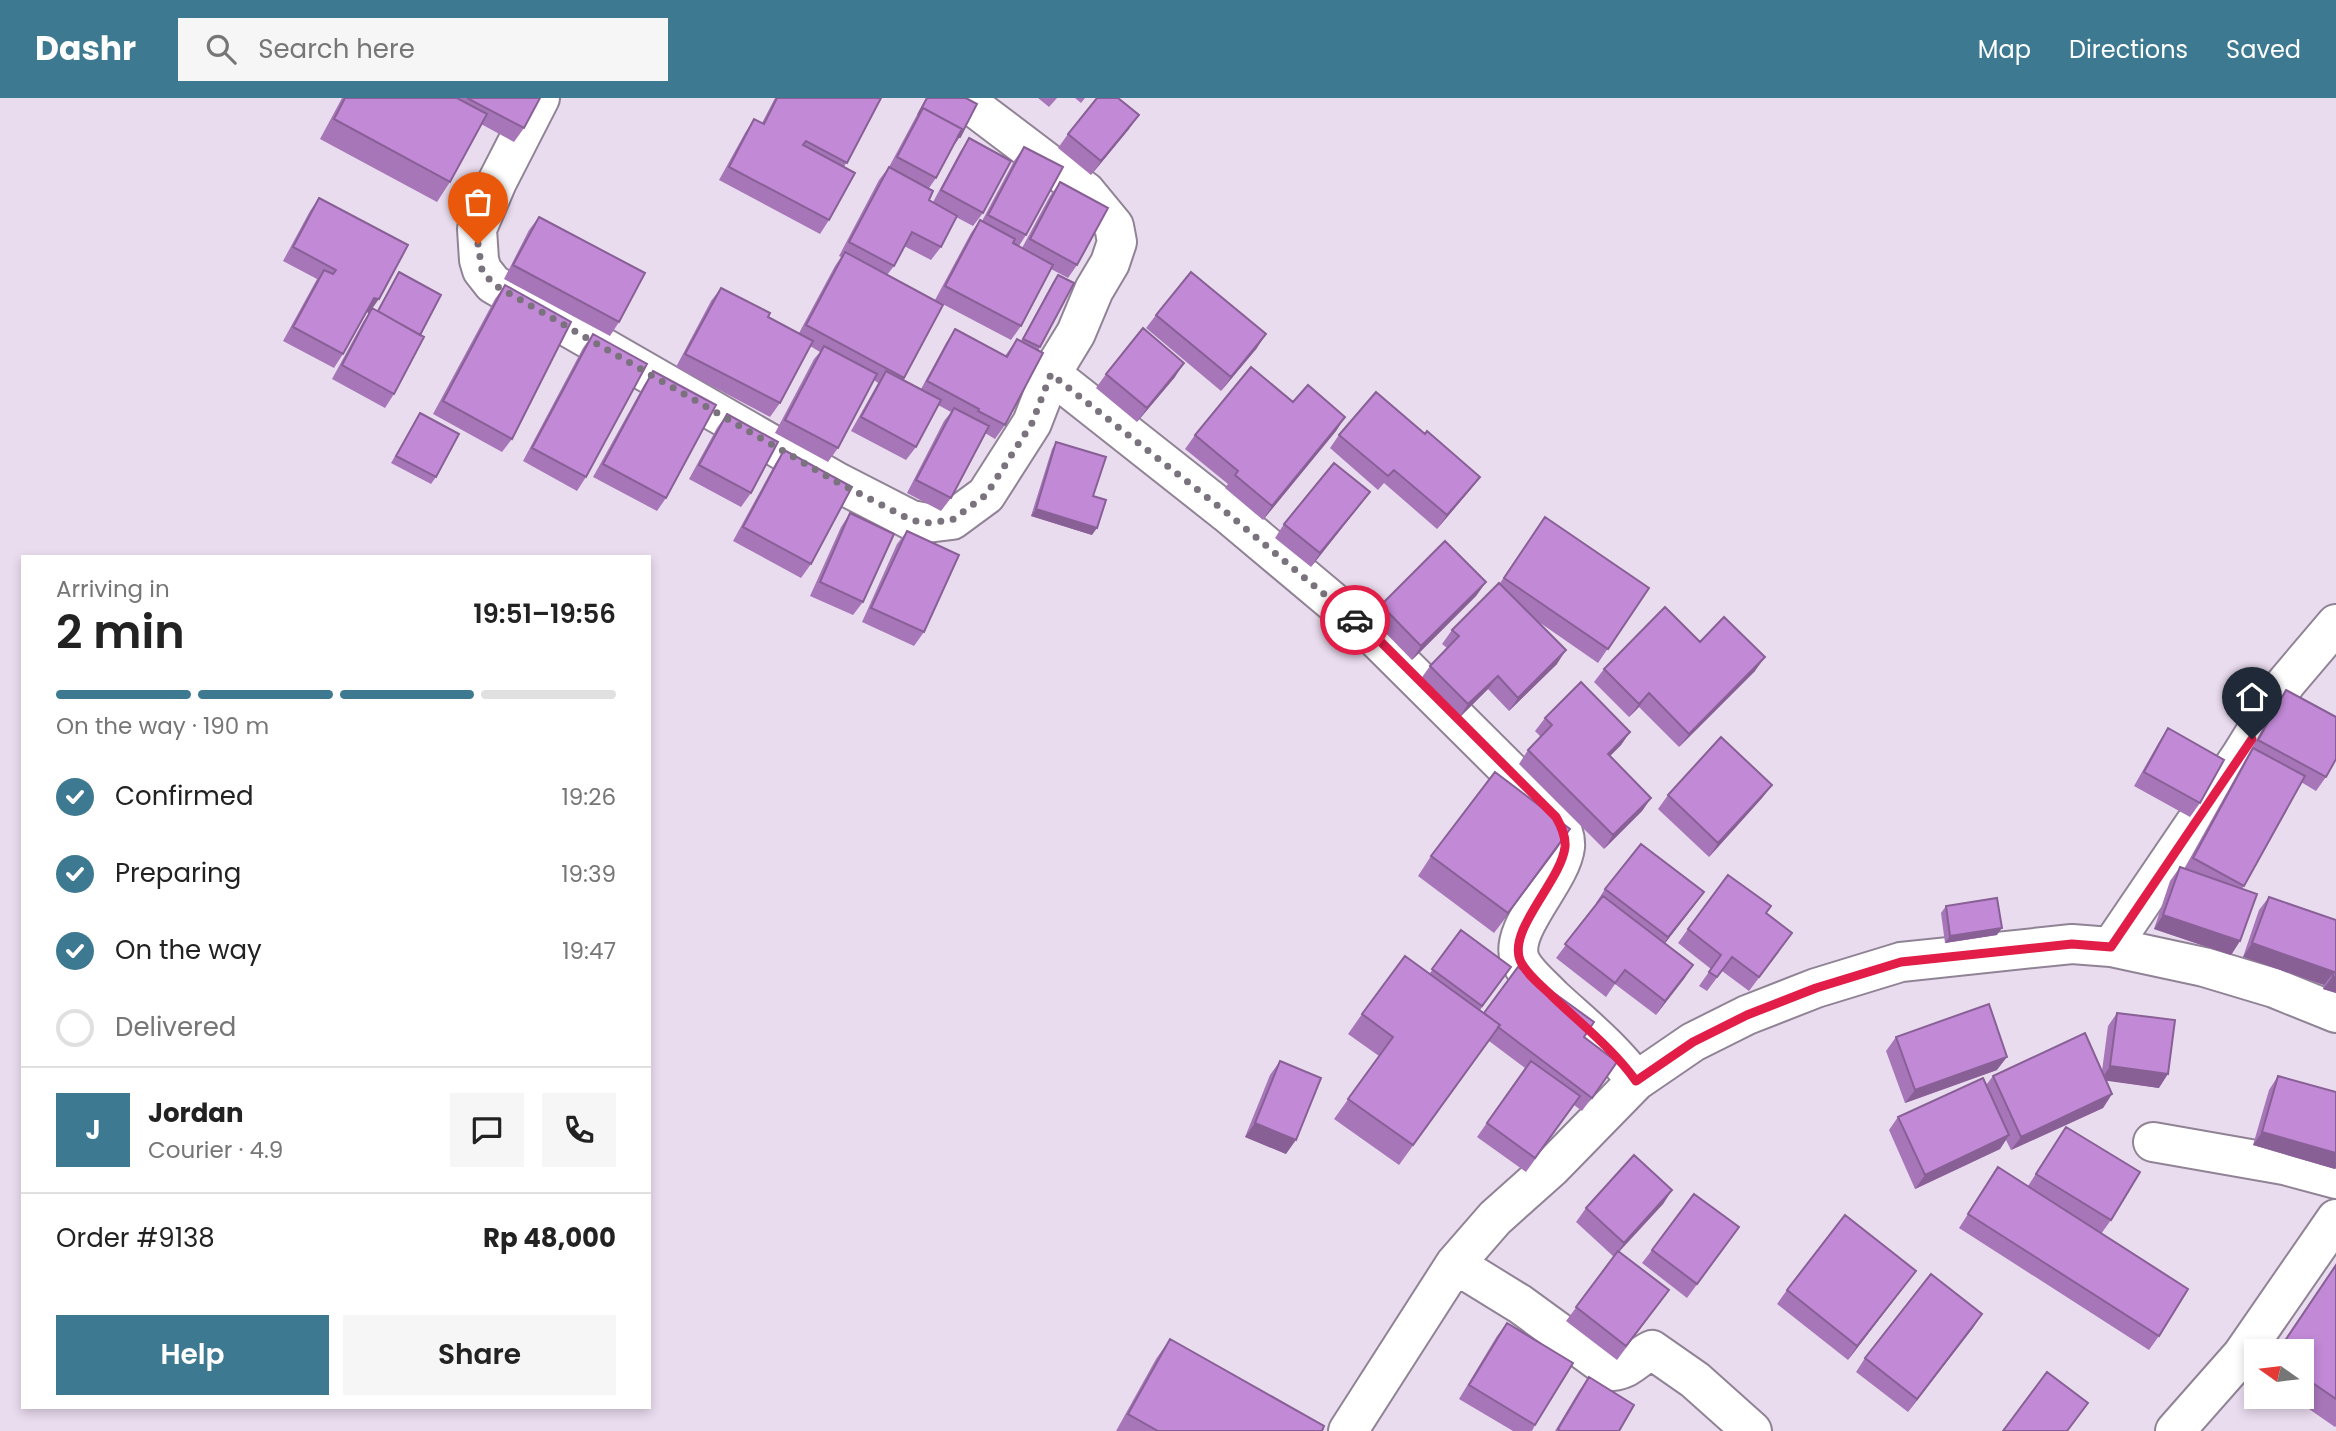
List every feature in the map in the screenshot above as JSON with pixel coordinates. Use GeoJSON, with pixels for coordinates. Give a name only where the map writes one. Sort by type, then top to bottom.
{"type":"FeatureCollection","features":[{"type":"Feature","properties":{"kind":"street"},"geometry":{"type":"LineString","coordinates":[[540,98],[496,182],[477,229],[479,260],[482,270],[493,284],[837,482],[911,520],[927,523],[952,520],[986,495],[1032,423],[1051,374],[1076,333],[1094,290],[1110,263],[1117,242],[1114,226],[1086,192],[962,98]]}},
{"type":"Feature","properties":{"kind":"street"},"geometry":{"type":"LineString","coordinates":[[1051,374],[1227,513],[1377,638],[1556,817],[1563,830],[1565,846],[1561,864],[1521,936],[1518,950],[1521,962],[1534,979],[1621,1060],[1636,1081]]}},
{"type":"Feature","properties":{"kind":"street"},"geometry":{"type":"LineString","coordinates":[[2111,947],[2240,757],[2286,683],[2336,624]]}},
{"type":"Feature","properties":{"kind":"street"},"geometry":{"type":"LineString","coordinates":[[1348,1431],[1466,1271],[1495,1218],[1552,1167],[1636,1081],[1693,1042],[1747,1015],[1816,988],[1901,962],[2072,944],[2111,947],[2204,967],[2274,988],[2336,1013]]}},
{"type":"Feature","properties":{"kind":"street"},"geometry":{"type":"LineString","coordinates":[[2153,1142],[2284,1165],[2336,1179]]}},
{"type":"Feature","properties":{"kind":"street"},"geometry":{"type":"LineString","coordinates":[[2175,1431],[2242,1356],[2336,1219]]}},
{"type":"Feature","properties":{"kind":"street"},"geometry":{"type":"LineString","coordinates":[[1466,1271],[1520,1304],[1612,1371],[1626,1370],[1641,1355],[1652,1350],[1695,1380],[1752,1431]]}},
{"type":"Feature","properties":{"kind":"building"},"geometry":{"type":"Polygon","coordinates":[[[345,98],[457,98],[487,114],[450,182],[334,119],[345,98]]]}},
{"type":"Feature","properties":{"kind":"building"},"geometry":{"type":"Polygon","coordinates":[[[467,98],[540,98],[524,128],[467,98]]]}},
{"type":"Feature","properties":{"kind":"building"},"geometry":{"type":"Polygon","coordinates":[[[777,98],[881,98],[847,163],[806,141],[803,145],[855,173],[829,220],[729,167],[754,119],[764,124],[777,98]]]}},
{"type":"Feature","properties":{"kind":"building"},"geometry":{"type":"Polygon","coordinates":[[[927,98],[966,98],[977,104],[960,137],[958,136],[962,129],[923,108],[918,115],[927,98]]]}},
{"type":"Feature","properties":{"kind":"building"},"geometry":{"type":"Polygon","coordinates":[[[1097,98],[1118,98],[1139,115],[1101,161],[1068,134],[1097,98]]]}},
{"type":"Feature","properties":{"kind":"building"},"geometry":{"type":"Polygon","coordinates":[[[923,108],[962,129],[936,178],[897,157],[923,108]]]}},
{"type":"Feature","properties":{"kind":"building"},"geometry":{"type":"Polygon","coordinates":[[[969,138],[1011,161],[983,213],[941,190],[969,138]]]}},
{"type":"Feature","properties":{"kind":"building"},"geometry":{"type":"Polygon","coordinates":[[[1024,147],[1063,167],[1026,235],[988,215],[1024,147]]]}},
{"type":"Feature","properties":{"kind":"building"},"geometry":{"type":"Polygon","coordinates":[[[889,167],[933,191],[929,200],[957,216],[941,247],[912,232],[894,266],[849,242],[889,167]]]}},
{"type":"Feature","properties":{"kind":"building"},"geometry":{"type":"Polygon","coordinates":[[[1060,182],[1108,208],[1077,265],[1030,239],[1060,182]]]}},
{"type":"Feature","properties":{"kind":"building"},"geometry":{"type":"Polygon","coordinates":[[[319,198],[408,245],[379,299],[374,298],[343,354],[293,327],[324,270],[333,274],[336,270],[293,247],[319,198]]]}},
{"type":"Feature","properties":{"kind":"building"},"geometry":{"type":"Polygon","coordinates":[[[539,217],[645,273],[619,322],[513,265],[539,217]]]}},
{"type":"Feature","properties":{"kind":"building"},"geometry":{"type":"Polygon","coordinates":[[[980,220],[1015,239],[1013,243],[1053,265],[1021,326],[945,286],[980,220]]]}},
{"type":"Feature","properties":{"kind":"building"},"geometry":{"type":"Polygon","coordinates":[[[845,252],[943,305],[904,378],[806,325],[845,252]]]}},
{"type":"Feature","properties":{"kind":"building"},"geometry":{"type":"Polygon","coordinates":[[[399,272],[441,295],[420,335],[378,311],[399,272]]]}},
{"type":"Feature","properties":{"kind":"building"},"geometry":{"type":"Polygon","coordinates":[[[1191,272],[1266,334],[1231,377],[1156,315],[1191,272]]]}},
{"type":"Feature","properties":{"kind":"building"},"geometry":{"type":"Polygon","coordinates":[[[1058,275],[1074,283],[1040,347],[1023,339],[1058,275]]]}},
{"type":"Feature","properties":{"kind":"building"},"geometry":{"type":"Polygon","coordinates":[[[505,285],[571,322],[512,439],[443,401],[505,285]]]}},
{"type":"Feature","properties":{"kind":"building"},"geometry":{"type":"Polygon","coordinates":[[[721,288],[770,313],[768,317],[813,341],[780,403],[685,354],[721,288]]]}},
{"type":"Feature","properties":{"kind":"building"},"geometry":{"type":"Polygon","coordinates":[[[372,308],[424,337],[394,394],[342,365],[372,308]]]}},
{"type":"Feature","properties":{"kind":"building"},"geometry":{"type":"Polygon","coordinates":[[[1143,328],[1184,363],[1147,408],[1106,374],[1143,328]]]}},
{"type":"Feature","properties":{"kind":"building"},"geometry":{"type":"Polygon","coordinates":[[[955,329],[1007,357],[1017,339],[1043,353],[1005,425],[927,381],[955,329]]]}},
{"type":"Feature","properties":{"kind":"building"},"geometry":{"type":"Polygon","coordinates":[[[593,334],[647,364],[586,477],[532,448],[593,334]]]}},
{"type":"Feature","properties":{"kind":"building"},"geometry":{"type":"Polygon","coordinates":[[[824,346],[877,374],[838,448],[785,420],[824,346]]]}},
{"type":"Feature","properties":{"kind":"building"},"geometry":{"type":"Polygon","coordinates":[[[1251,367],[1293,402],[1308,385],[1345,417],[1272,506],[1235,475],[1238,471],[1195,435],[1251,367]]]}},
{"type":"Feature","properties":{"kind":"building"},"geometry":{"type":"Polygon","coordinates":[[[653,371],[716,405],[666,498],[603,464],[653,371]]]}},
{"type":"Feature","properties":{"kind":"building"},"geometry":{"type":"Polygon","coordinates":[[[886,371],[941,400],[916,447],[861,417],[886,371]]]}},
{"type":"Feature","properties":{"kind":"building"},"geometry":{"type":"Polygon","coordinates":[[[1376,392],[1480,477],[1447,515],[1394,470],[1388,476],[1339,435],[1376,392]]]}},
{"type":"Feature","properties":{"kind":"building"},"geometry":{"type":"Polygon","coordinates":[[[954,408],[989,426],[951,498],[916,480],[954,408]]]}},
{"type":"Feature","properties":{"kind":"building"},"geometry":{"type":"Polygon","coordinates":[[[420,413],[459,434],[436,477],[396,456],[420,413]]]}},
{"type":"Feature","properties":{"kind":"building"},"geometry":{"type":"Polygon","coordinates":[[[727,414],[778,442],[751,493],[699,465],[727,414]]]}},
{"type":"Feature","properties":{"kind":"building"},"geometry":{"type":"Polygon","coordinates":[[[1056,442],[1106,457],[1093,496],[1106,500],[1097,528],[1036,509],[1056,442]]]}},
{"type":"Feature","properties":{"kind":"building"},"geometry":{"type":"Polygon","coordinates":[[[784,450],[852,487],[811,564],[743,527],[784,450]]]}},
{"type":"Feature","properties":{"kind":"building"},"geometry":{"type":"Polygon","coordinates":[[[1334,463],[1370,492],[1320,553],[1284,524],[1334,463]]]}},
{"type":"Feature","properties":{"kind":"building"},"geometry":{"type":"Polygon","coordinates":[[[850,513],[894,534],[863,602],[820,582],[850,513]]]}},
{"type":"Feature","properties":{"kind":"building"},"geometry":{"type":"Polygon","coordinates":[[[1545,517],[1649,588],[1608,649],[1504,578],[1545,517]]]}},
{"type":"Feature","properties":{"kind":"building"},"geometry":{"type":"Polygon","coordinates":[[[907,531],[959,555],[924,632],[871,608],[907,531]]]}},
{"type":"Feature","properties":{"kind":"building"},"geometry":{"type":"Polygon","coordinates":[[[1445,541],[1486,582],[1421,646],[1381,605],[1445,541]]]}},
{"type":"Feature","properties":{"kind":"building"},"geometry":{"type":"Polygon","coordinates":[[[1499,583],[1566,650],[1518,698],[1498,676],[1468,704],[1430,666],[1459,636],[1452,630],[1499,583]]]}},
{"type":"Feature","properties":{"kind":"building"},"geometry":{"type":"Polygon","coordinates":[[[1665,607],[1700,642],[1724,617],[1765,657],[1689,734],[1649,693],[1639,704],[1604,669],[1665,607]]]}},
{"type":"Feature","properties":{"kind":"building"},"geometry":{"type":"Polygon","coordinates":[[[1581,682],[1630,732],[1608,754],[1651,798],[1613,835],[1528,750],[1552,725],[1545,718],[1581,682]]]}},
{"type":"Feature","properties":{"kind":"building"},"geometry":{"type":"Polygon","coordinates":[[[2286,690],[2336,717],[2336,759],[2326,777],[2258,740],[2286,690]]]}},
{"type":"Feature","properties":{"kind":"building"},"geometry":{"type":"Polygon","coordinates":[[[2168,728],[2224,760],[2200,803],[2144,772],[2168,728]]]}},
{"type":"Feature","properties":{"kind":"building"},"geometry":{"type":"Polygon","coordinates":[[[1721,737],[1772,785],[1718,843],[1668,795],[1721,737]]]}},
{"type":"Feature","properties":{"kind":"building"},"geometry":{"type":"Polygon","coordinates":[[[2253,748],[2305,776],[2244,886],[2193,858],[2253,748]]]}},
{"type":"Feature","properties":{"kind":"building"},"geometry":{"type":"Polygon","coordinates":[[[1495,772],[1570,829],[1508,913],[1431,856],[1495,772]]]}},
{"type":"Feature","properties":{"kind":"building"},"geometry":{"type":"Polygon","coordinates":[[[1641,844],[1704,892],[1668,937],[1605,889],[1641,844]]]}},
{"type":"Feature","properties":{"kind":"building"},"geometry":{"type":"Polygon","coordinates":[[[2180,867],[2257,894],[2240,941],[2163,915],[2180,867]]]}},
{"type":"Feature","properties":{"kind":"building"},"geometry":{"type":"Polygon","coordinates":[[[1728,875],[1771,906],[1766,913],[1792,933],[1759,977],[1732,957],[1717,977],[1709,972],[1721,955],[1688,929],[1728,875]]]}},
{"type":"Feature","properties":{"kind":"building"},"geometry":{"type":"Polygon","coordinates":[[[1603,896],[1693,965],[1665,1001],[1625,970],[1615,983],[1565,944],[1603,896]]]}},
{"type":"Feature","properties":{"kind":"building"},"geometry":{"type":"Polygon","coordinates":[[[2269,897],[2336,920],[2336,977],[2333,976],[2334,972],[2252,943],[2269,897]]]}},
{"type":"Feature","properties":{"kind":"building"},"geometry":{"type":"Polygon","coordinates":[[[1997,898],[2002,928],[1950,936],[1946,906],[1997,898]]]}},
{"type":"Feature","properties":{"kind":"building"},"geometry":{"type":"Polygon","coordinates":[[[1461,930],[1511,967],[1482,1006],[1432,969],[1461,930]]]}},
{"type":"Feature","properties":{"kind":"building"},"geometry":{"type":"Polygon","coordinates":[[[1405,956],[1500,1025],[1413,1145],[1348,1099],[1393,1037],[1362,1014],[1405,956]]]}},
{"type":"Feature","properties":{"kind":"building"},"geometry":{"type":"Polygon","coordinates":[[[1518,967],[1594,1022],[1584,1037],[1617,1062],[1592,1098],[1498,1027],[1500,1025],[1484,1013],[1518,967]]]}},
{"type":"Feature","properties":{"kind":"building"},"geometry":{"type":"Polygon","coordinates":[[[1989,1004],[2007,1057],[1915,1090],[1896,1037],[1989,1004]]]}},
{"type":"Feature","properties":{"kind":"building"},"geometry":{"type":"Polygon","coordinates":[[[2117,1013],[2175,1020],[2168,1074],[2110,1066],[2117,1013]]]}},
{"type":"Feature","properties":{"kind":"building"},"geometry":{"type":"Polygon","coordinates":[[[2085,1033],[2112,1094],[2021,1137],[1993,1076],[2085,1033]]]}},
{"type":"Feature","properties":{"kind":"building"},"geometry":{"type":"Polygon","coordinates":[[[1280,1061],[1321,1078],[1296,1140],[1255,1123],[1280,1061]]]}},
{"type":"Feature","properties":{"kind":"building"},"geometry":{"type":"Polygon","coordinates":[[[1531,1061],[1580,1096],[1535,1158],[1487,1123],[1531,1061]]]}},
{"type":"Feature","properties":{"kind":"building"},"geometry":{"type":"Polygon","coordinates":[[[2278,1076],[2336,1092],[2336,1153],[2262,1132],[2278,1076]]]}},
{"type":"Feature","properties":{"kind":"building"},"geometry":{"type":"Polygon","coordinates":[[[1983,1078],[2009,1135],[1925,1175],[1898,1117],[1983,1078]]]}},
{"type":"Feature","properties":{"kind":"building"},"geometry":{"type":"Polygon","coordinates":[[[2066,1127],[2140,1172],[2111,1220],[2036,1174],[2066,1127]]]}},
{"type":"Feature","properties":{"kind":"building"},"geometry":{"type":"Polygon","coordinates":[[[1634,1155],[1672,1190],[1624,1243],[1586,1208],[1634,1155]]]}},
{"type":"Feature","properties":{"kind":"building"},"geometry":{"type":"Polygon","coordinates":[[[1998,1167],[2188,1289],[2159,1336],[1968,1214],[1998,1167]]]}},
{"type":"Feature","properties":{"kind":"building"},"geometry":{"type":"Polygon","coordinates":[[[1694,1194],[1739,1227],[1697,1284],[1652,1250],[1694,1194]]]}},
{"type":"Feature","properties":{"kind":"building"},"geometry":{"type":"Polygon","coordinates":[[[1845,1215],[1916,1271],[1857,1346],[1787,1290],[1845,1215]]]}},
{"type":"Feature","properties":{"kind":"building"},"geometry":{"type":"Polygon","coordinates":[[[1618,1251],[1669,1290],[1626,1346],[1576,1307],[1618,1251]]]}},
{"type":"Feature","properties":{"kind":"building"},"geometry":{"type":"Polygon","coordinates":[[[2336,1265],[2336,1399],[2314,1384],[2314,1339],[2286,1339],[2336,1265]]]}},
{"type":"Feature","properties":{"kind":"building"},"geometry":{"type":"Polygon","coordinates":[[[1931,1274],[1982,1314],[1917,1399],[1865,1358],[1931,1274]]]}},
{"type":"Feature","properties":{"kind":"building"},"geometry":{"type":"Polygon","coordinates":[[[1507,1323],[1573,1363],[1535,1425],[1469,1385],[1507,1323]]]}},
{"type":"Feature","properties":{"kind":"building"},"geometry":{"type":"Polygon","coordinates":[[[1170,1339],[1324,1426],[1322,1431],[1158,1431],[1128,1414],[1170,1339]]]}},
{"type":"Feature","properties":{"kind":"building"},"geometry":{"type":"Polygon","coordinates":[[[2047,1372],[2088,1403],[2067,1431],[2003,1431],[2047,1372]]]}},
{"type":"Feature","properties":{"kind":"building"},"geometry":{"type":"Polygon","coordinates":[[[1589,1377],[1634,1405],[1619,1431],[1558,1429],[1589,1377]]]}},
{"type":"Feature","properties":{"kind":"way so far"},"geometry":{"type":"LineString","coordinates":[[478,244],[482,270],[493,284],[837,482],[911,520],[927,523],[952,520],[986,495],[1032,423],[1051,374],[1227,513],[1355,620]]}},
{"type":"Feature","properties":{"kind":"route"},"geometry":{"type":"LineString","coordinates":[[1355,620],[1377,638],[1556,817],[1563,830],[1565,846],[1561,864],[1521,936],[1518,950],[1521,962],[1534,979],[1621,1060],[1636,1081],[1693,1042],[1747,1015],[1816,988],[1901,962],[2072,944],[2111,947],[2252,739]]}}]}
